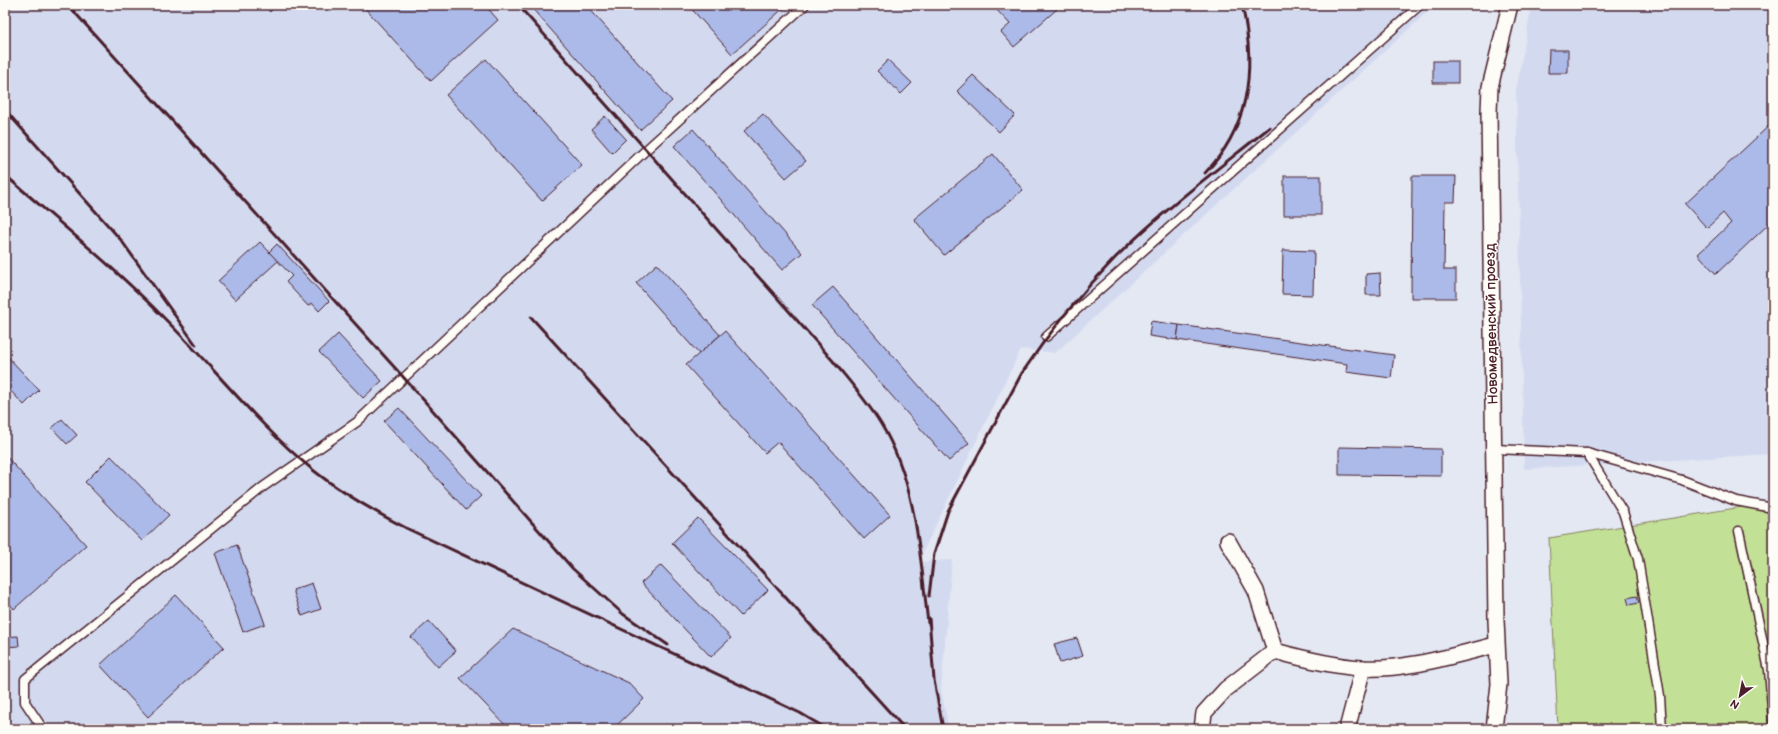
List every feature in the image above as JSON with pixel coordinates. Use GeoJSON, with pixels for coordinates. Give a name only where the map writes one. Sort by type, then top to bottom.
{"type":"FeatureCollection","features":[{"type":"Feature","properties":{"kind":"street","name":"Новомедвенский проезд"},"geometry":{"type":"LineString","coordinates":[[1494,729],[1499,684],[1496,645],[1488,112],[1490,87],[1510,5]]}},
{"type":"Feature","properties":{"kind":"street"},"geometry":{"type":"LineString","coordinates":[[1228,541],[1256,591],[1275,651]]}},
{"type":"Feature","properties":{"kind":"street"},"geometry":{"type":"LineString","coordinates":[[1275,651],[1317,662],[1362,668],[1406,665],[1496,645]]}},
{"type":"Feature","properties":{"kind":"street"},"geometry":{"type":"LineString","coordinates":[[1202,729],[1204,713],[1226,689],[1275,651]]}},
{"type":"Feature","properties":{"kind":"street"},"geometry":{"type":"LineString","coordinates":[[1348,729],[1362,668]]}},
{"type":"Feature","properties":{"kind":"lane"},"geometry":{"type":"LineString","coordinates":[[42,729],[25,702],[25,679],[262,487],[357,422],[653,144],[805,5]]}},
{"type":"Feature","properties":{"kind":"lane"},"geometry":{"type":"LineString","coordinates":[[1046,338],[1420,5]]}},
{"type":"Feature","properties":{"kind":"lane"},"geometry":{"type":"LineString","coordinates":[[1493,448],[1587,453],[1682,480],[1736,501],[1773,508]]}},
{"type":"Feature","properties":{"kind":"lane"},"geometry":{"type":"LineString","coordinates":[[1587,453],[1623,512],[1638,559],[1660,696],[1662,729]]}},
{"type":"Feature","properties":{"kind":"lane"},"geometry":{"type":"LineString","coordinates":[[1739,531],[1769,670],[1773,721]]}},
{"type":"Feature","properties":{"kind":"shaded area"},"geometry":{"type":"Polygon","coordinates":[[[5,5],[1435,5],[1055,353],[1021,349],[918,562],[952,560],[941,690],[949,729],[5,729],[5,5]]]}},
{"type":"Feature","properties":{"kind":"shaded area"},"geometry":{"type":"Polygon","coordinates":[[[1532,5],[1773,5],[1773,454],[1524,469],[1516,91],[1532,5]]]}},
{"type":"Feature","properties":{"kind":"green space"},"geometry":{"type":"Polygon","coordinates":[[[1773,502],[1773,729],[1558,729],[1549,538],[1773,502]]]}},
{"type":"Feature","properties":{"kind":"building"},"geometry":{"type":"Polygon","coordinates":[[[263,5],[277,5],[270,12],[263,5]]]}},
{"type":"Feature","properties":{"kind":"building"},"geometry":{"type":"Polygon","coordinates":[[[362,5],[485,5],[498,20],[431,81],[362,5]]]}},
{"type":"Feature","properties":{"kind":"building"},"geometry":{"type":"Polygon","coordinates":[[[529,5],[586,5],[672,101],[640,130],[529,5]]]}},
{"type":"Feature","properties":{"kind":"building"},"geometry":{"type":"Polygon","coordinates":[[[688,5],[787,5],[732,54],[688,5]]]}},
{"type":"Feature","properties":{"kind":"building"},"geometry":{"type":"Polygon","coordinates":[[[992,5],[1054,5],[1057,9],[1014,47],[1001,32],[1010,24],[992,5]]]}},
{"type":"Feature","properties":{"kind":"building"},"geometry":{"type":"Polygon","coordinates":[[[1549,50],[1568,50],[1568,73],[1548,73],[1549,50]]]}},
{"type":"Feature","properties":{"kind":"building"},"geometry":{"type":"Polygon","coordinates":[[[486,59],[582,165],[542,201],[446,95],[486,59]]]}},
{"type":"Feature","properties":{"kind":"building"},"geometry":{"type":"Polygon","coordinates":[[[888,60],[912,83],[901,94],[877,71],[888,60]]]}},
{"type":"Feature","properties":{"kind":"building"},"geometry":{"type":"Polygon","coordinates":[[[1433,61],[1458,61],[1458,83],[1433,83],[1433,61]]]}},
{"type":"Feature","properties":{"kind":"building"},"geometry":{"type":"Polygon","coordinates":[[[973,75],[1015,115],[999,132],[957,91],[973,75]]]}},
{"type":"Feature","properties":{"kind":"building"},"geometry":{"type":"Polygon","coordinates":[[[763,114],[806,161],[786,178],[744,131],[763,114]]]}},
{"type":"Feature","properties":{"kind":"building"},"geometry":{"type":"Polygon","coordinates":[[[605,116],[626,139],[612,153],[591,129],[605,116]]]}},
{"type":"Feature","properties":{"kind":"building"},"geometry":{"type":"Polygon","coordinates":[[[1773,122],[1773,220],[1716,274],[1698,254],[1731,223],[1723,213],[1707,228],[1685,204],[1773,122]]]}},
{"type":"Feature","properties":{"kind":"building"},"geometry":{"type":"Polygon","coordinates":[[[693,129],[802,253],[782,270],[674,146],[693,129]]]}},
{"type":"Feature","properties":{"kind":"building"},"geometry":{"type":"Polygon","coordinates":[[[993,154],[1023,190],[944,255],[914,219],[993,154]]]}},
{"type":"Feature","properties":{"kind":"building"},"geometry":{"type":"Polygon","coordinates":[[[1284,176],[1321,176],[1321,215],[1284,215],[1284,176]]]}},
{"type":"Feature","properties":{"kind":"building"},"geometry":{"type":"Polygon","coordinates":[[[1412,176],[1456,176],[1455,202],[1445,202],[1444,270],[1456,270],[1456,298],[1411,298],[1412,176]]]}},
{"type":"Feature","properties":{"kind":"building"},"geometry":{"type":"Polygon","coordinates":[[[260,242],[278,261],[235,300],[218,281],[260,242]]]}},
{"type":"Feature","properties":{"kind":"building"},"geometry":{"type":"Polygon","coordinates":[[[277,244],[329,301],[319,311],[312,303],[308,306],[286,282],[292,276],[269,252],[277,244]]]}},
{"type":"Feature","properties":{"kind":"building"},"geometry":{"type":"Polygon","coordinates":[[[1283,250],[1314,251],[1313,295],[1282,294],[1283,250]]]}},
{"type":"Feature","properties":{"kind":"building"},"geometry":{"type":"Polygon","coordinates":[[[657,264],[720,335],[699,354],[636,283],[657,264]]]}},
{"type":"Feature","properties":{"kind":"building"},"geometry":{"type":"Polygon","coordinates":[[[1380,273],[1381,295],[1366,295],[1366,274],[1380,273]]]}},
{"type":"Feature","properties":{"kind":"building"},"geometry":{"type":"Polygon","coordinates":[[[833,287],[969,443],[949,461],[812,305],[833,287]]]}},
{"type":"Feature","properties":{"kind":"building"},"geometry":{"type":"Polygon","coordinates":[[[1151,321],[1179,325],[1177,340],[1149,336],[1151,321]]]}},
{"type":"Feature","properties":{"kind":"building"},"geometry":{"type":"Polygon","coordinates":[[[1179,325],[1394,355],[1391,378],[1346,372],[1347,364],[1177,340],[1179,325]]]}},
{"type":"Feature","properties":{"kind":"building"},"geometry":{"type":"Polygon","coordinates":[[[725,331],[890,515],[864,539],[778,442],[765,453],[686,365],[725,331]]]}},
{"type":"Feature","properties":{"kind":"building"},"geometry":{"type":"Polygon","coordinates":[[[338,334],[382,381],[363,398],[319,352],[338,334]]]}},
{"type":"Feature","properties":{"kind":"building"},"geometry":{"type":"Polygon","coordinates":[[[7,356],[39,390],[24,405],[5,385],[5,358],[7,356]]]}},
{"type":"Feature","properties":{"kind":"building"},"geometry":{"type":"Polygon","coordinates":[[[399,408],[481,496],[466,510],[384,421],[399,408]]]}},
{"type":"Feature","properties":{"kind":"building"},"geometry":{"type":"Polygon","coordinates":[[[62,419],[77,435],[67,444],[52,428],[62,419]]]}},
{"type":"Feature","properties":{"kind":"building"},"geometry":{"type":"Polygon","coordinates":[[[1339,447],[1441,449],[1441,476],[1339,475],[1339,447]]]}},
{"type":"Feature","properties":{"kind":"building"},"geometry":{"type":"Polygon","coordinates":[[[5,455],[86,545],[14,609],[5,599],[5,455]]]}},
{"type":"Feature","properties":{"kind":"building"},"geometry":{"type":"Polygon","coordinates":[[[111,456],[169,515],[142,541],[85,482],[111,456]]]}},
{"type":"Feature","properties":{"kind":"building"},"geometry":{"type":"Polygon","coordinates":[[[698,518],[768,590],[741,616],[672,543],[698,518]]]}},
{"type":"Feature","properties":{"kind":"building"},"geometry":{"type":"Polygon","coordinates":[[[237,545],[265,624],[243,632],[215,553],[237,545]]]}},
{"type":"Feature","properties":{"kind":"building"},"geometry":{"type":"Polygon","coordinates":[[[661,565],[731,638],[711,657],[641,583],[661,565]]]}},
{"type":"Feature","properties":{"kind":"building"},"geometry":{"type":"Polygon","coordinates":[[[312,583],[321,609],[302,616],[293,590],[312,583]]]}},
{"type":"Feature","properties":{"kind":"building"},"geometry":{"type":"Polygon","coordinates":[[[176,595],[224,647],[148,717],[100,665],[176,595]]]}},
{"type":"Feature","properties":{"kind":"building"},"geometry":{"type":"Polygon","coordinates":[[[1637,596],[1639,603],[1629,605],[1627,598],[1637,596]]]}},
{"type":"Feature","properties":{"kind":"building"},"geometry":{"type":"Polygon","coordinates":[[[429,621],[456,651],[438,667],[411,637],[429,621]]]}},
{"type":"Feature","properties":{"kind":"building"},"geometry":{"type":"Polygon","coordinates":[[[513,629],[629,683],[644,699],[613,729],[509,729],[460,678],[513,629]]]}},
{"type":"Feature","properties":{"kind":"building"},"geometry":{"type":"Polygon","coordinates":[[[18,636],[19,646],[5,647],[5,637],[18,636]]]}},
{"type":"Feature","properties":{"kind":"building"},"geometry":{"type":"Polygon","coordinates":[[[1077,638],[1083,656],[1060,663],[1054,644],[1077,638]]]}},
{"type":"Feature","properties":{"kind":"railway"},"geometry":{"type":"LineString","coordinates":[[68,5],[405,379],[573,569],[623,614],[668,645]]}},
{"type":"Feature","properties":{"kind":"railway"},"geometry":{"type":"LineString","coordinates":[[518,5],[833,361],[876,416],[893,447],[910,495],[919,546],[928,623]]}},
{"type":"Feature","properties":{"kind":"railway"},"geometry":{"type":"LineString","coordinates":[[1205,173],[1220,155],[1232,136],[1241,115],[1246,94],[1249,73],[1249,50],[1242,5]]}},
{"type":"Feature","properties":{"kind":"railway"},"geometry":{"type":"LineString","coordinates":[[5,110],[121,240],[196,345]]}},
{"type":"Feature","properties":{"kind":"railway"},"geometry":{"type":"LineString","coordinates":[[929,596],[934,554],[948,511],[1022,373],[1043,343],[1091,284],[1133,240],[1191,190],[1270,127]]}},
{"type":"Feature","properties":{"kind":"railway"},"geometry":{"type":"LineString","coordinates":[[5,175],[88,246],[128,283],[185,340],[274,435],[313,470],[336,487],[371,509],[408,529],[800,713],[827,729]]}},
{"type":"Feature","properties":{"kind":"railway"},"geometry":{"type":"LineString","coordinates":[[531,317],[905,729]]}},
{"type":"Feature","properties":{"kind":"railway"},"geometry":{"type":"LineString","coordinates":[[929,618],[934,680],[943,729]]}}]}
